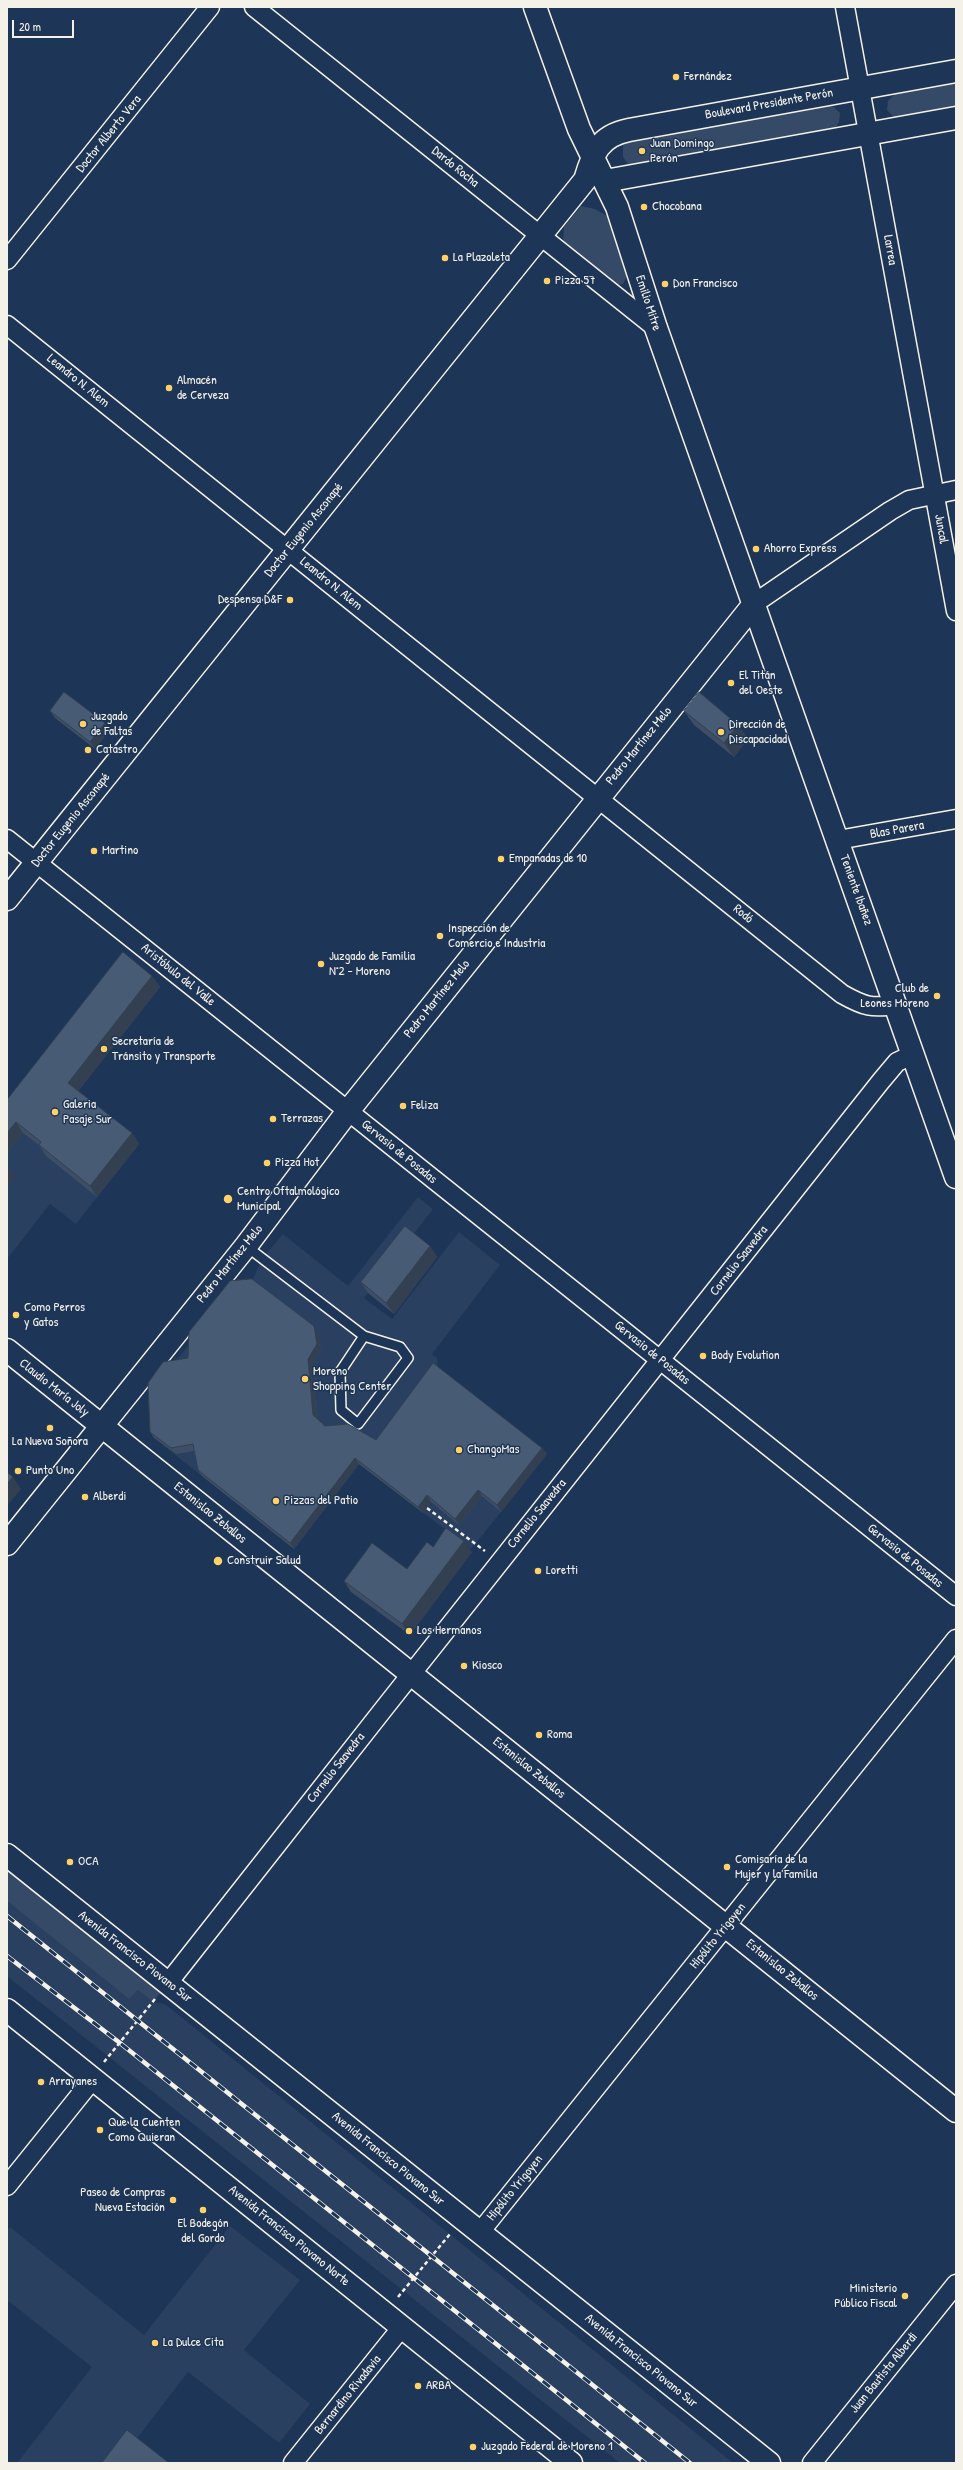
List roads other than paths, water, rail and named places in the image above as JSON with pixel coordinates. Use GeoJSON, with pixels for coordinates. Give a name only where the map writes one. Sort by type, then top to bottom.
{"type":"FeatureCollection","features":[{"type":"Feature","properties":{"kind":"street","name":"Doctor Alberto Vera"},"geometry":{"type":"LineString","coordinates":[[7,260],[210,7]]}},
{"type":"Feature","properties":{"kind":"street","name":"Dardo Rocha"},"geometry":{"type":"LineString","coordinates":[[254,7],[656,328]]}},
{"type":"Feature","properties":{"kind":"street","name":"Emilio Mitre"},"geometry":{"type":"LineString","coordinates":[[535,7],[579,129],[617,207],[656,328],[755,603]]}},
{"type":"Feature","properties":{"kind":"street","name":"Larrea"},"geometry":{"type":"LineString","coordinates":[[844,7],[934,494]]}},
{"type":"Feature","properties":{"kind":"street","name":"Boulevard Presidente Perón"},"geometry":{"type":"LineString","coordinates":[[592,156],[607,138],[621,132],[956,71]]}},
{"type":"Feature","properties":{"kind":"street"},"geometry":{"type":"LineString","coordinates":[[605,181],[956,118]]}},
{"type":"Feature","properties":{"kind":"street","name":"Doctor Eugenio Asconapé"},"geometry":{"type":"LineString","coordinates":[[7,899],[540,235],[586,180],[592,156]]}},
{"type":"Feature","properties":{"kind":"street","name":"Leandro N. Alem"},"geometry":{"type":"LineString","coordinates":[[7,325],[598,798]]}},
{"type":"Feature","properties":{"kind":"street","name":"Pedro Martínez Melo"},"geometry":{"type":"LineString","coordinates":[[7,1544],[246,1246],[348,1111],[755,603],[890,511],[910,500],[956,490]]}},
{"type":"Feature","properties":{"kind":"street","name":"Juncal"},"geometry":{"type":"LineString","coordinates":[[934,494],[956,611]]}},
{"type":"Feature","properties":{"kind":"street","name":"Teniente Ibañez"},"geometry":{"type":"LineString","coordinates":[[755,603],[914,1054],[951,1149],[956,1177]]}},
{"type":"Feature","properties":{"kind":"street","name":"Rodó"},"geometry":{"type":"LineString","coordinates":[[598,798],[842,994],[862,1005],[873,1008],[897,1005]]}},
{"type":"Feature","properties":{"kind":"street","name":"Blas Parera"},"geometry":{"type":"LineString","coordinates":[[838,840],[956,819]]}},
{"type":"Feature","properties":{"kind":"street","name":"Aristóbulo del Valle"},"geometry":{"type":"LineString","coordinates":[[7,839],[348,1111]]}},
{"type":"Feature","properties":{"kind":"street","name":"Cornelio Saavedra"},"geometry":{"type":"LineString","coordinates":[[168,1983],[410,1672],[881,1081],[897,1062],[914,1054]]}},
{"type":"Feature","properties":{"kind":"street","name":"Gervasio de Posadas"},"geometry":{"type":"LineString","coordinates":[[348,1111],[956,1596]]}},
{"type":"Feature","properties":{"kind":"street","name":"Claudio María Joly"},"geometry":{"type":"LineString","coordinates":[[7,1350],[101,1425]]}},
{"type":"Feature","properties":{"kind":"street","name":"Estanislao Zeballos"},"geometry":{"type":"LineString","coordinates":[[101,1425],[727,1925],[956,2111]]}},
{"type":"Feature","properties":{"kind":"street","name":"Hipólito Yrigoyen"},"geometry":{"type":"LineString","coordinates":[[480,2232],[956,1639]]}},
{"type":"Feature","properties":{"kind":"street","name":"Avenida Francisco Piovano Sur"},"geometry":{"type":"LineString","coordinates":[[7,1855],[769,2463]]}},
{"type":"Feature","properties":{"kind":"street","name":"Avenida Francisco Piovano Norte"},"geometry":{"type":"LineString","coordinates":[[7,2010],[571,2463]]}},
{"type":"Feature","properties":{"kind":"street"},"geometry":{"type":"LineString","coordinates":[[7,2186],[93,2079]]}},
{"type":"Feature","properties":{"kind":"street","name":"Juan Bautista Alberdi"},"geometry":{"type":"LineString","coordinates":[[812,2463],[956,2284]]}},
{"type":"Feature","properties":{"kind":"street","name":"Bernardino Rivadavia"},"geometry":{"type":"LineString","coordinates":[[293,2463],[402,2327]]}},
{"type":"Feature","properties":{"kind":"lane"},"geometry":{"type":"LineString","coordinates":[[246,1246],[364,1336],[400,1347],[408,1358],[358,1424],[341,1410],[340,1372],[364,1336]]}},
{"type":"Feature","properties":{"kind":"railway"},"geometry":{"type":"LineString","coordinates":[[7,1916],[690,2463]]}},
{"type":"Feature","properties":{"kind":"railway"},"geometry":{"type":"LineString","coordinates":[[7,1956],[120,2043],[645,2463]]}},
{"type":"Feature","properties":{"kind":"place","name":"Fernández"},"geometry":{"type":"Point","coordinates":[676,77]}},
{"type":"Feature","properties":{"kind":"place","name":"Juan Domingo Perón"},"geometry":{"type":"Point","coordinates":[642,151]}},
{"type":"Feature","properties":{"kind":"place","name":"Chocobana"},"geometry":{"type":"Point","coordinates":[644,207]}},
{"type":"Feature","properties":{"kind":"place","name":"La Plazoleta"},"geometry":{"type":"Point","coordinates":[445,258]}},
{"type":"Feature","properties":{"kind":"place","name":"Pizza 57"},"geometry":{"type":"Point","coordinates":[547,281]}},
{"type":"Feature","properties":{"kind":"place","name":"Don Francisco"},"geometry":{"type":"Point","coordinates":[665,284]}},
{"type":"Feature","properties":{"kind":"place","name":"Almacén de Cerveza"},"geometry":{"type":"Point","coordinates":[169,388]}},
{"type":"Feature","properties":{"kind":"place","name":"Ahorro Express"},"geometry":{"type":"Point","coordinates":[756,549]}},
{"type":"Feature","properties":{"kind":"place","name":"Despensa D&F"},"geometry":{"type":"Point","coordinates":[290,600]}},
{"type":"Feature","properties":{"kind":"place","name":"El Titán del Oeste"},"geometry":{"type":"Point","coordinates":[731,683]}},
{"type":"Feature","properties":{"kind":"place","name":"Juzgado de Faltas"},"geometry":{"type":"Point","coordinates":[83,724]}},
{"type":"Feature","properties":{"kind":"place","name":"Dirección de Discapacidad"},"geometry":{"type":"Point","coordinates":[721,732]}},
{"type":"Feature","properties":{"kind":"place","name":"Catastro"},"geometry":{"type":"Point","coordinates":[88,750]}},
{"type":"Feature","properties":{"kind":"place","name":"Martino"},"geometry":{"type":"Point","coordinates":[94,851]}},
{"type":"Feature","properties":{"kind":"place","name":"Empanadas de 10"},"geometry":{"type":"Point","coordinates":[501,859]}},
{"type":"Feature","properties":{"kind":"place","name":"Inspección de Comercio e Industria"},"geometry":{"type":"Point","coordinates":[440,936]}},
{"type":"Feature","properties":{"kind":"place","name":"Juzgado de Familia N˚2 - Moreno"},"geometry":{"type":"Point","coordinates":[321,964]}},
{"type":"Feature","properties":{"kind":"place","name":"Club de Leones Moreno"},"geometry":{"type":"Point","coordinates":[937,996]}},
{"type":"Feature","properties":{"kind":"place","name":"Secretaría de Tránsito y Transporte"},"geometry":{"type":"Point","coordinates":[104,1049]}},
{"type":"Feature","properties":{"kind":"place","name":"Feliza"},"geometry":{"type":"Point","coordinates":[403,1106]}},
{"type":"Feature","properties":{"kind":"place","name":"Galeria Pasaje Sur"},"geometry":{"type":"Point","coordinates":[55,1112]}},
{"type":"Feature","properties":{"kind":"place","name":"Terrazas"},"geometry":{"type":"Point","coordinates":[273,1119]}},
{"type":"Feature","properties":{"kind":"place","name":"Pizza Hot"},"geometry":{"type":"Point","coordinates":[267,1163]}},
{"type":"Feature","properties":{"kind":"place","name":"Centro Oftalmológico Municipal"},"geometry":{"type":"Point","coordinates":[228,1199]}},
{"type":"Feature","properties":{"kind":"place","name":"Como Perros y Gatos"},"geometry":{"type":"Point","coordinates":[16,1315]}},
{"type":"Feature","properties":{"kind":"place","name":"Body Evolution"},"geometry":{"type":"Point","coordinates":[703,1356]}},
{"type":"Feature","properties":{"kind":"place","name":"Moreno Shopping Center"},"geometry":{"type":"Point","coordinates":[305,1379]}},
{"type":"Feature","properties":{"kind":"place","name":"La Nueva Soñora"},"geometry":{"type":"Point","coordinates":[50,1428]}},
{"type":"Feature","properties":{"kind":"place","name":"ChangoMas"},"geometry":{"type":"Point","coordinates":[459,1450]}},
{"type":"Feature","properties":{"kind":"place","name":"Punto Uno"},"geometry":{"type":"Point","coordinates":[18,1471]}},
{"type":"Feature","properties":{"kind":"place","name":"Alberdi"},"geometry":{"type":"Point","coordinates":[85,1497]}},
{"type":"Feature","properties":{"kind":"place","name":"Pizzas del Patio"},"geometry":{"type":"Point","coordinates":[276,1501]}},
{"type":"Feature","properties":{"kind":"place","name":"Construir Salud"},"geometry":{"type":"Point","coordinates":[218,1561]}},
{"type":"Feature","properties":{"kind":"place","name":"Loretti"},"geometry":{"type":"Point","coordinates":[538,1571]}},
{"type":"Feature","properties":{"kind":"place","name":"Los Hermanos"},"geometry":{"type":"Point","coordinates":[409,1631]}},
{"type":"Feature","properties":{"kind":"place","name":"Kiosco"},"geometry":{"type":"Point","coordinates":[464,1666]}},
{"type":"Feature","properties":{"kind":"place","name":"Roma"},"geometry":{"type":"Point","coordinates":[539,1735]}},
{"type":"Feature","properties":{"kind":"place","name":"OCA"},"geometry":{"type":"Point","coordinates":[70,1862]}},
{"type":"Feature","properties":{"kind":"place","name":"Comisaría de la Mujer y la Familia"},"geometry":{"type":"Point","coordinates":[727,1867]}},
{"type":"Feature","properties":{"kind":"place","name":"Arrayanes"},"geometry":{"type":"Point","coordinates":[41,2082]}},
{"type":"Feature","properties":{"kind":"place","name":"Que la Cuenten Como Quieran"},"geometry":{"type":"Point","coordinates":[100,2130]}},
{"type":"Feature","properties":{"kind":"place","name":"Paseo de Compras Nueva Estación"},"geometry":{"type":"Point","coordinates":[173,2200]}},
{"type":"Feature","properties":{"kind":"place","name":"El Bodegón del Gordo"},"geometry":{"type":"Point","coordinates":[203,2210]}},
{"type":"Feature","properties":{"kind":"place","name":"Ministerio Público Fiscal"},"geometry":{"type":"Point","coordinates":[905,2296]}},
{"type":"Feature","properties":{"kind":"place","name":"La Dulce Cita"},"geometry":{"type":"Point","coordinates":[155,2343]}},
{"type":"Feature","properties":{"kind":"place","name":"ARBA"},"geometry":{"type":"Point","coordinates":[418,2386]}},
{"type":"Feature","properties":{"kind":"place","name":"Juzgado Federal de Moreno 1"},"geometry":{"type":"Point","coordinates":[473,2447]}}]}
